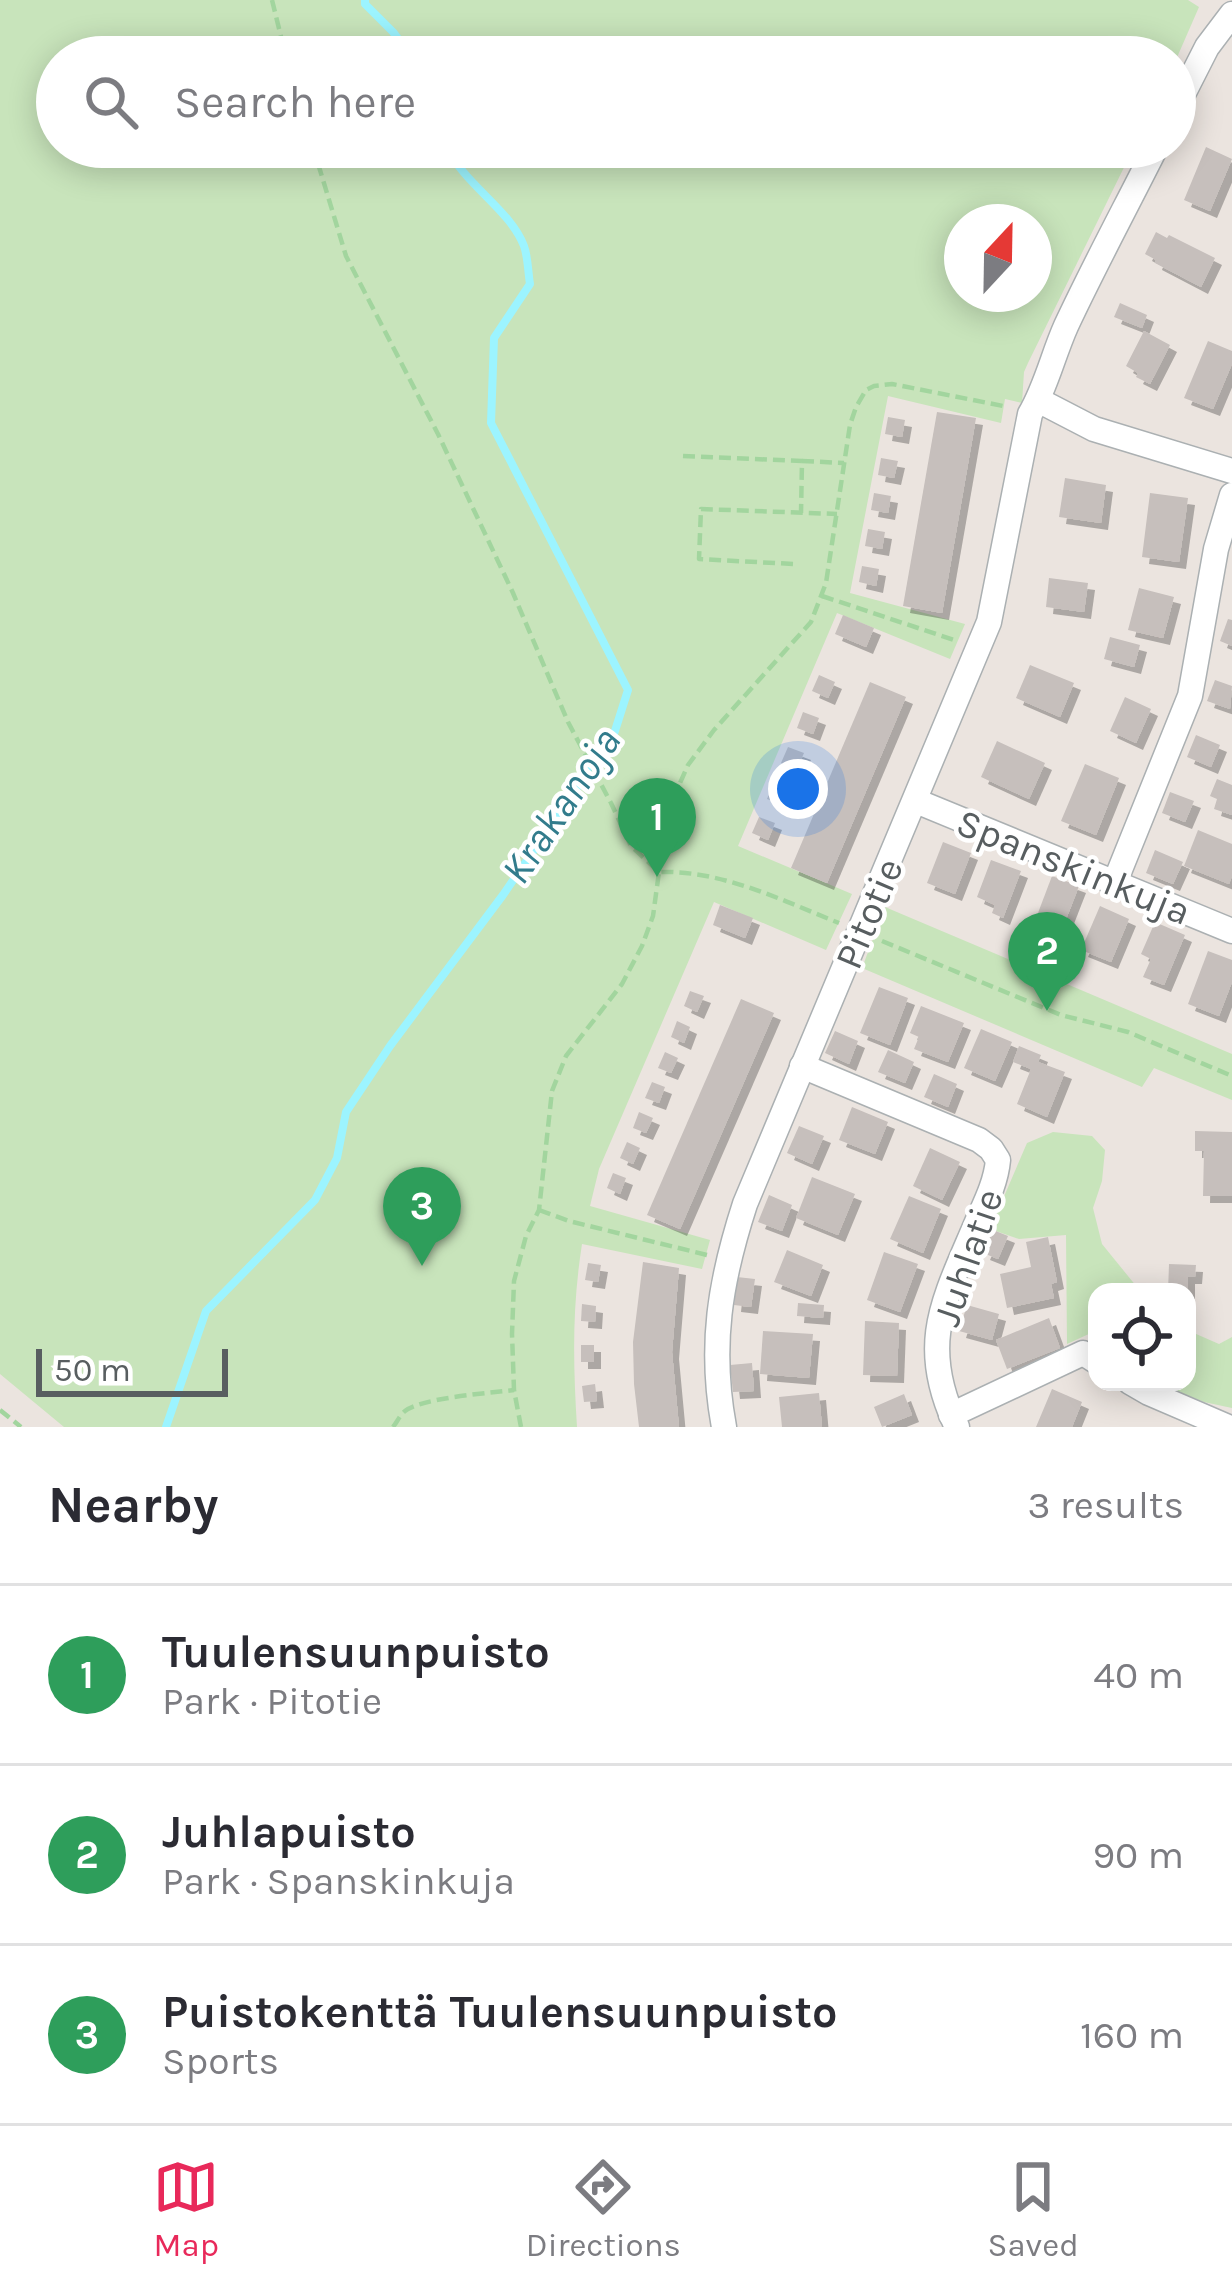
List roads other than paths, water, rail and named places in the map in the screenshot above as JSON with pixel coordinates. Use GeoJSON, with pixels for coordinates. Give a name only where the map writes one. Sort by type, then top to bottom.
{"type":"FeatureCollection","features":[{"type":"Feature","properties":{"kind":"street"},"geometry":{"type":"LineString","coordinates":[[1196,69],[1232,14]]}},
{"type":"Feature","properties":{"kind":"street","name":"Pitotie"},"geometry":{"type":"LineString","coordinates":[[724,1427],[716,1348],[719,1303],[746,1204],[979,650],[994,599],[1026,424],[1067,325],[1146,168]]}},
{"type":"Feature","properties":{"kind":"street"},"geometry":{"type":"LineString","coordinates":[[1038,400],[1094,429],[1232,471]]}},
{"type":"Feature","properties":{"kind":"street"},"geometry":{"type":"LineString","coordinates":[[1115,882],[1190,696],[1216,549],[1232,495]]}},
{"type":"Feature","properties":{"kind":"street","name":"Spanskinkuja"},"geometry":{"type":"LineString","coordinates":[[916,801],[1232,931]]}},
{"type":"Feature","properties":{"kind":"street","name":"Juhlatie"},"geometry":{"type":"LineString","coordinates":[[802,1066],[979,1140],[998,1160],[937,1329],[940,1384],[954,1421]]}},
{"type":"Feature","properties":{"kind":"street"},"geometry":{"type":"LineString","coordinates":[[954,1421],[1083,1353],[1088,1356]]}},
{"type":"Feature","properties":{"kind":"street"},"geometry":{"type":"LineString","coordinates":[[1146,1391],[1228,1427]]}},
{"type":"Feature","properties":{"kind":"waterway","name":"Krakanoja"},"geometry":{"type":"LineString","coordinates":[[365,0],[396,36]]}},
{"type":"Feature","properties":{"kind":"waterway","name":"Krakanoja"},"geometry":{"type":"LineString","coordinates":[[166,1427],[206,1311],[315,1200],[337,1158],[346,1112],[614,734],[628,690],[491,423],[494,338],[530,284],[517,233],[460,168]]}},
{"type":"Feature","properties":{"kind":"place","name":"Tuulensuunpuisto"},"geometry":{"type":"Point","coordinates":[657,877]}},
{"type":"Feature","properties":{"kind":"place","name":"Juhlapuisto"},"geometry":{"type":"Point","coordinates":[1047,1011]}},
{"type":"Feature","properties":{"kind":"place","name":"Puistokenttä Tuulensuunpuisto"},"geometry":{"type":"Point","coordinates":[422,1266]}}]}
